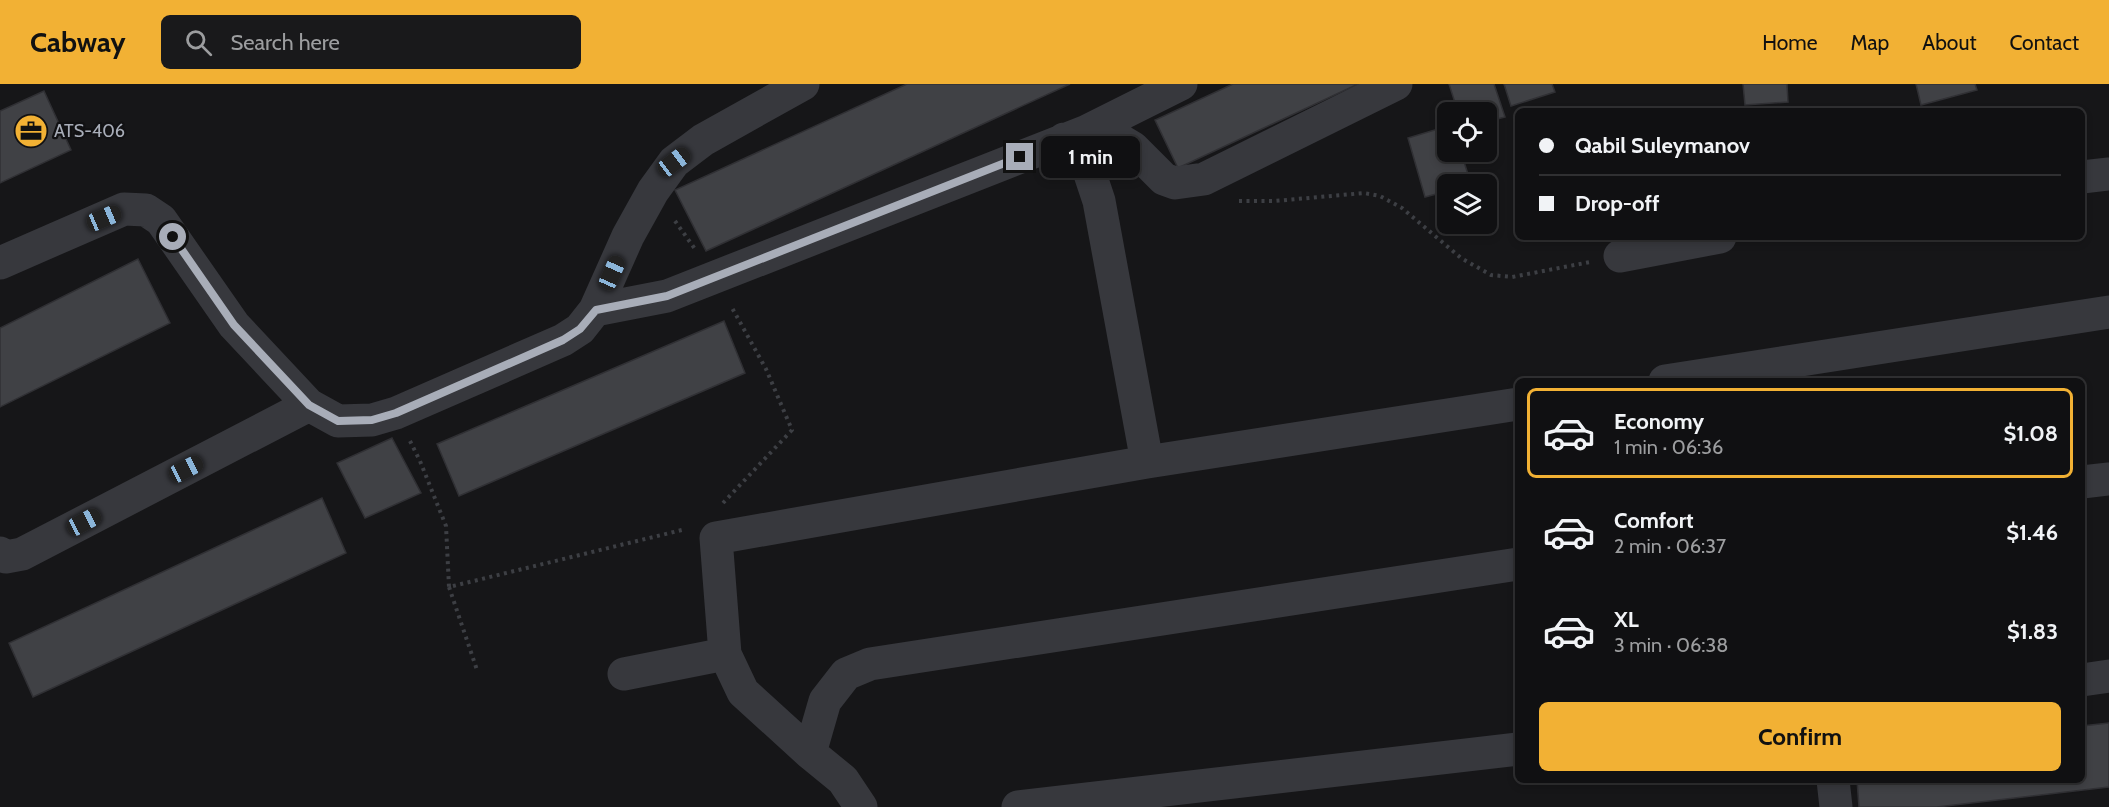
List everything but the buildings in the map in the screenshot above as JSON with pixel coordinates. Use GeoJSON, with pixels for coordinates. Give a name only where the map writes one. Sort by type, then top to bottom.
{"type":"FeatureCollection","features":[{"type":"Feature","properties":{"kind":"street"},"geometry":{"type":"LineString","coordinates":[[0,263],[124,209],[146,210],[160,220],[234,325],[309,405],[338,421],[372,420],[396,413],[563,340],[580,329],[596,310],[628,236],[653,191],[674,162],[703,140],[803,84]]}},
{"type":"Feature","properties":{"kind":"street"},"geometry":{"type":"LineString","coordinates":[[596,310],[667,296],[1076,135],[1181,84]]}},
{"type":"Feature","properties":{"kind":"street"},"geometry":{"type":"LineString","coordinates":[[1076,135],[1108,133],[1133,148],[1164,179],[1175,183],[1204,178],[1396,84]]}},
{"type":"Feature","properties":{"kind":"street"},"geometry":{"type":"LineString","coordinates":[[1076,135],[1099,201],[1147,462]]}},
{"type":"Feature","properties":{"kind":"street"},"geometry":{"type":"LineString","coordinates":[[2085,177],[2109,174]]}},
{"type":"Feature","properties":{"kind":"street"},"geometry":{"type":"LineString","coordinates":[[1620,256],[1704,240]]}},
{"type":"Feature","properties":{"kind":"street"},"geometry":{"type":"LineString","coordinates":[[1684,378],[2109,312]]}},
{"type":"Feature","properties":{"kind":"street"},"geometry":{"type":"LineString","coordinates":[[861,807],[843,780],[743,692],[725,654],[716,538],[1147,462],[1515,404]]}},
{"type":"Feature","properties":{"kind":"street"},"geometry":{"type":"LineString","coordinates":[[0,553],[6,557],[22,554],[309,405]]}},
{"type":"Feature","properties":{"kind":"street"},"geometry":{"type":"LineString","coordinates":[[2085,482],[2109,479]]}},
{"type":"Feature","properties":{"kind":"street"},"geometry":{"type":"LineString","coordinates":[[810,753],[825,701],[846,674],[870,664],[1515,564]]}},
{"type":"Feature","properties":{"kind":"street"},"geometry":{"type":"LineString","coordinates":[[624,674],[725,654]]}},
{"type":"Feature","properties":{"kind":"street"},"geometry":{"type":"LineString","coordinates":[[2085,680],[2109,676]]}},
{"type":"Feature","properties":{"kind":"street"},"geometry":{"type":"LineString","coordinates":[[1018,807],[1515,749]]}},
{"type":"Feature","properties":{"kind":"street"},"geometry":{"type":"LineString","coordinates":[[1833,783],[1836,807]]}},
{"type":"Feature","properties":{"kind":"path"},"geometry":{"type":"LineString","coordinates":[[1233,200],[1275,201],[1364,193],[1380,196],[1402,208],[1461,258],[1491,275],[1512,277],[1620,256]]}},
{"type":"Feature","properties":{"kind":"path"},"geometry":{"type":"LineString","coordinates":[[449,587],[690,528],[716,538],[722,504],[792,430],[766,369]]}},
{"type":"Feature","properties":{"kind":"path"},"geometry":{"type":"LineString","coordinates":[[420,461],[446,526],[449,587],[477,670]]}},
{"type":"Feature","properties":{"kind":"place","name":"ATS-406"},"geometry":{"type":"Point","coordinates":[31,131]}},
{"type":"Feature","properties":{"kind":"route"},"geometry":{"type":"LineString","coordinates":[[173,237],[234,325],[309,405],[338,421],[372,420],[396,413],[563,340],[580,329],[596,310],[667,296],[1020,157]]}}]}
